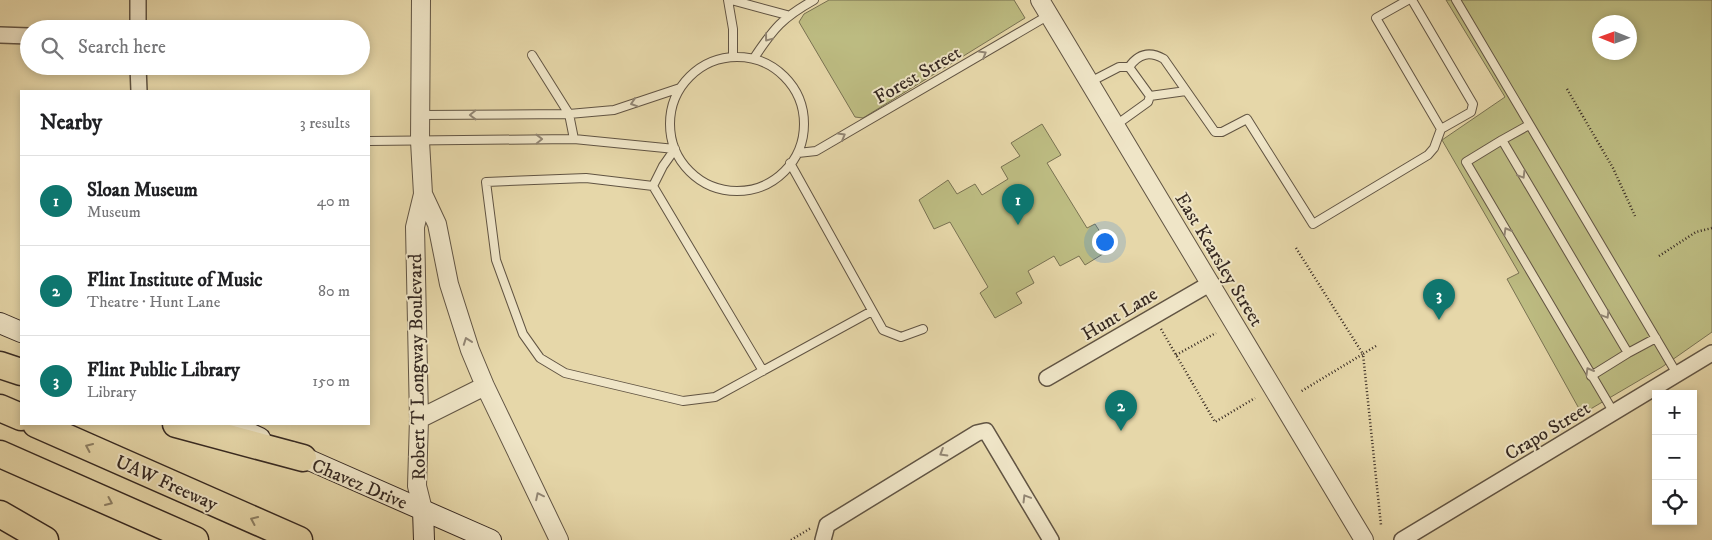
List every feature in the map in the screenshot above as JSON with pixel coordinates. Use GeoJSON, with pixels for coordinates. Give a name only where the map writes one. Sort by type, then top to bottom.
{"type":"FeatureCollection","features":[{"type":"Feature","properties":{"kind":"highway"},"geometry":{"type":"LineString","coordinates":[[0,365],[20,372]]}},
{"type":"Feature","properties":{"kind":"highway"},"geometry":{"type":"LineString","coordinates":[[0,408],[20,417]]}},
{"type":"Feature","properties":{"kind":"highway","name":"UAW Freeway"},"geometry":{"type":"LineString","coordinates":[[38,425],[299,540]]}},
{"type":"Feature","properties":{"kind":"highway"},"geometry":{"type":"LineString","coordinates":[[180,425],[302,458]]}},
{"type":"Feature","properties":{"kind":"highway"},"geometry":{"type":"LineString","coordinates":[[0,454],[195,540]]}},
{"type":"Feature","properties":{"kind":"highway"},"geometry":{"type":"LineString","coordinates":[[0,514],[45,540]]}},
{"type":"Feature","properties":{"kind":"main road"},"geometry":{"type":"LineString","coordinates":[[0,323],[20,332]]}},
{"type":"Feature","properties":{"kind":"main road","name":"Chavez Drive"},"geometry":{"type":"LineString","coordinates":[[232,425],[302,458],[490,540]]}},
{"type":"Feature","properties":{"kind":"main road","name":"Robert T Longway Boulevard"},"geometry":{"type":"LineString","coordinates":[[423,510],[424,540]]}},
{"type":"Feature","properties":{"kind":"street"},"geometry":{"type":"LineString","coordinates":[[138,0],[138,20]]}},
{"type":"Feature","properties":{"kind":"street","name":"Robert T Longway Boulevard"},"geometry":{"type":"LineString","coordinates":[[421,0],[420,141],[423,194],[415,227],[419,419],[417,486],[423,510]]}},
{"type":"Feature","properties":{"kind":"street","name":"East Kearsley Street"},"geometry":{"type":"LineString","coordinates":[[1044,7],[1364,540]]}},
{"type":"Feature","properties":{"kind":"street"},"geometry":{"type":"LineString","coordinates":[[0,35],[20,36]]}},
{"type":"Feature","properties":{"kind":"street"},"geometry":{"type":"LineString","coordinates":[[138,75],[139,90]]}},
{"type":"Feature","properties":{"kind":"street","name":"Robert T Longway Boulevard"},"geometry":{"type":"LineString","coordinates":[[423,194],[437,224],[441,252],[459,319],[485,386],[560,540]]}},
{"type":"Feature","properties":{"kind":"street","name":"Hunt Lane"},"geometry":{"type":"LineString","coordinates":[[1047,378],[1211,283]]}},
{"type":"Feature","properties":{"kind":"street","name":"Crapo Street"},"geometry":{"type":"LineString","coordinates":[[1402,540],[1712,353]]}},
{"type":"Feature","properties":{"kind":"street"},"geometry":{"type":"LineString","coordinates":[[419,419],[485,386]]}},
{"type":"Feature","properties":{"kind":"street"},"geometry":{"type":"LineString","coordinates":[[823,540],[820,526],[977,433],[986,431],[1051,540]]}},
{"type":"Feature","properties":{"kind":"lane"},"geometry":{"type":"LineString","coordinates":[[733,56],[730,0],[787,16]]}},
{"type":"Feature","properties":{"kind":"lane"},"geometry":{"type":"LineString","coordinates":[[754,58],[768,36],[787,16],[814,0]]}},
{"type":"Feature","properties":{"kind":"lane"},"geometry":{"type":"LineString","coordinates":[[1408,0],[1376,18],[1441,129]]}},
{"type":"Feature","properties":{"kind":"lane"},"geometry":{"type":"LineString","coordinates":[[1130,67],[1136,58],[1143,54],[1154,53],[1164,59],[1215,132],[1222,132],[1247,119],[1313,224],[1428,155],[1434,148],[1441,129],[1471,112],[1474,104],[1412,0]]}},
{"type":"Feature","properties":{"kind":"lane"},"geometry":{"type":"LineString","coordinates":[[1456,0],[1678,374]]}},
{"type":"Feature","properties":{"kind":"lane","name":"Forest Street"},"geometry":{"type":"LineString","coordinates":[[798,153],[816,150],[1044,7]]}},
{"type":"Feature","properties":{"kind":"lane"},"geometry":{"type":"LineString","coordinates":[[532,55],[569,114],[574,139]]}},
{"type":"Feature","properties":{"kind":"lane"},"geometry":{"type":"LineString","coordinates":[[733,56],[754,58],[772,66],[787,79],[798,95],[804,114],[804,134],[798,153],[785,171],[768,184],[746,190],[725,190],[704,182],[687,168],[675,149],[671,129],[672,114],[680,88],[694,72],[712,61],[733,56]]}},
{"type":"Feature","properties":{"kind":"lane"},"geometry":{"type":"LineString","coordinates":[[1090,82],[1119,67],[1130,67]]}},
{"type":"Feature","properties":{"kind":"lane"},"geometry":{"type":"LineString","coordinates":[[1130,67],[1150,96]]}},
{"type":"Feature","properties":{"kind":"lane"},"geometry":{"type":"LineString","coordinates":[[421,116],[569,114],[614,110],[680,88]]}},
{"type":"Feature","properties":{"kind":"lane"},"geometry":{"type":"LineString","coordinates":[[1150,96],[1186,91]]}},
{"type":"Feature","properties":{"kind":"lane"},"geometry":{"type":"LineString","coordinates":[[1115,126],[1148,102],[1150,96]]}},
{"type":"Feature","properties":{"kind":"lane"},"geometry":{"type":"LineString","coordinates":[[1529,125],[1466,162],[1614,413]]}},
{"type":"Feature","properties":{"kind":"lane"},"geometry":{"type":"LineString","coordinates":[[370,141],[574,139],[675,149]]}},
{"type":"Feature","properties":{"kind":"lane"},"geometry":{"type":"LineString","coordinates":[[1502,140],[1628,353]]}},
{"type":"Feature","properties":{"kind":"lane"},"geometry":{"type":"LineString","coordinates":[[653,186],[663,166],[675,149]]}},
{"type":"Feature","properties":{"kind":"lane"},"geometry":{"type":"LineString","coordinates":[[790,163],[883,330],[901,337],[923,329]]}},
{"type":"Feature","properties":{"kind":"lane"},"geometry":{"type":"LineString","coordinates":[[653,186],[586,178],[486,182],[496,260],[523,334],[540,358],[565,373],[683,401],[715,397],[872,310]]}},
{"type":"Feature","properties":{"kind":"lane"},"geometry":{"type":"LineString","coordinates":[[653,186],[763,371]]}},
{"type":"Feature","properties":{"kind":"lane"},"geometry":{"type":"LineString","coordinates":[[1591,376],[1656,338]]}},
{"type":"Feature","properties":{"kind":"path"},"geometry":{"type":"LineString","coordinates":[[1567,89],[1613,168],[1635,216]]}},
{"type":"Feature","properties":{"kind":"path"},"geometry":{"type":"LineString","coordinates":[[1659,256],[1696,232],[1712,228]]}},
{"type":"Feature","properties":{"kind":"path"},"geometry":{"type":"LineString","coordinates":[[1296,248],[1363,354],[1381,525]]}},
{"type":"Feature","properties":{"kind":"path"},"geometry":{"type":"LineString","coordinates":[[1159,325],[1215,422],[1255,398]]}},
{"type":"Feature","properties":{"kind":"path"},"geometry":{"type":"LineString","coordinates":[[1176,355],[1216,333]]}},
{"type":"Feature","properties":{"kind":"path"},"geometry":{"type":"LineString","coordinates":[[1300,392],[1376,346]]}},
{"type":"Feature","properties":{"kind":"path"},"geometry":{"type":"LineString","coordinates":[[791,540],[820,526]]}},
{"type":"Feature","properties":{"kind":"shaded area"},"geometry":{"type":"Polygon","coordinates":[[[829,0],[1014,0],[1025,18],[863,118],[855,117],[799,22],[804,14],[829,0]]]}},
{"type":"Feature","properties":{"kind":"shaded area"},"geometry":{"type":"Polygon","coordinates":[[[1446,0],[1712,0],[1712,332],[1662,367],[1582,414],[1507,279],[1519,273],[1442,140],[1505,97],[1446,0]]]}},
{"type":"Feature","properties":{"kind":"shaded area"},"geometry":{"type":"Polygon","coordinates":[[[1042,124],[1061,155],[1047,163],[1087,228],[1095,224],[1111,249],[1085,265],[1079,256],[1060,266],[1054,256],[1028,271],[1034,283],[1016,293],[1022,303],[995,318],[980,293],[988,287],[950,222],[934,229],[919,200],[948,180],[957,194],[975,184],[982,195],[1008,179],[1001,167],[1020,156],[1011,143],[1042,124]]]}},
{"type":"Feature","properties":{"kind":"place","name":"Sloan Museum"},"geometry":{"type":"Point","coordinates":[1018,225]}},
{"type":"Feature","properties":{"kind":"place","name":"Flint Public Library"},"geometry":{"type":"Point","coordinates":[1439,320]}},
{"type":"Feature","properties":{"kind":"place","name":"Flint Institute of Music"},"geometry":{"type":"Point","coordinates":[1121,431]}}]}
